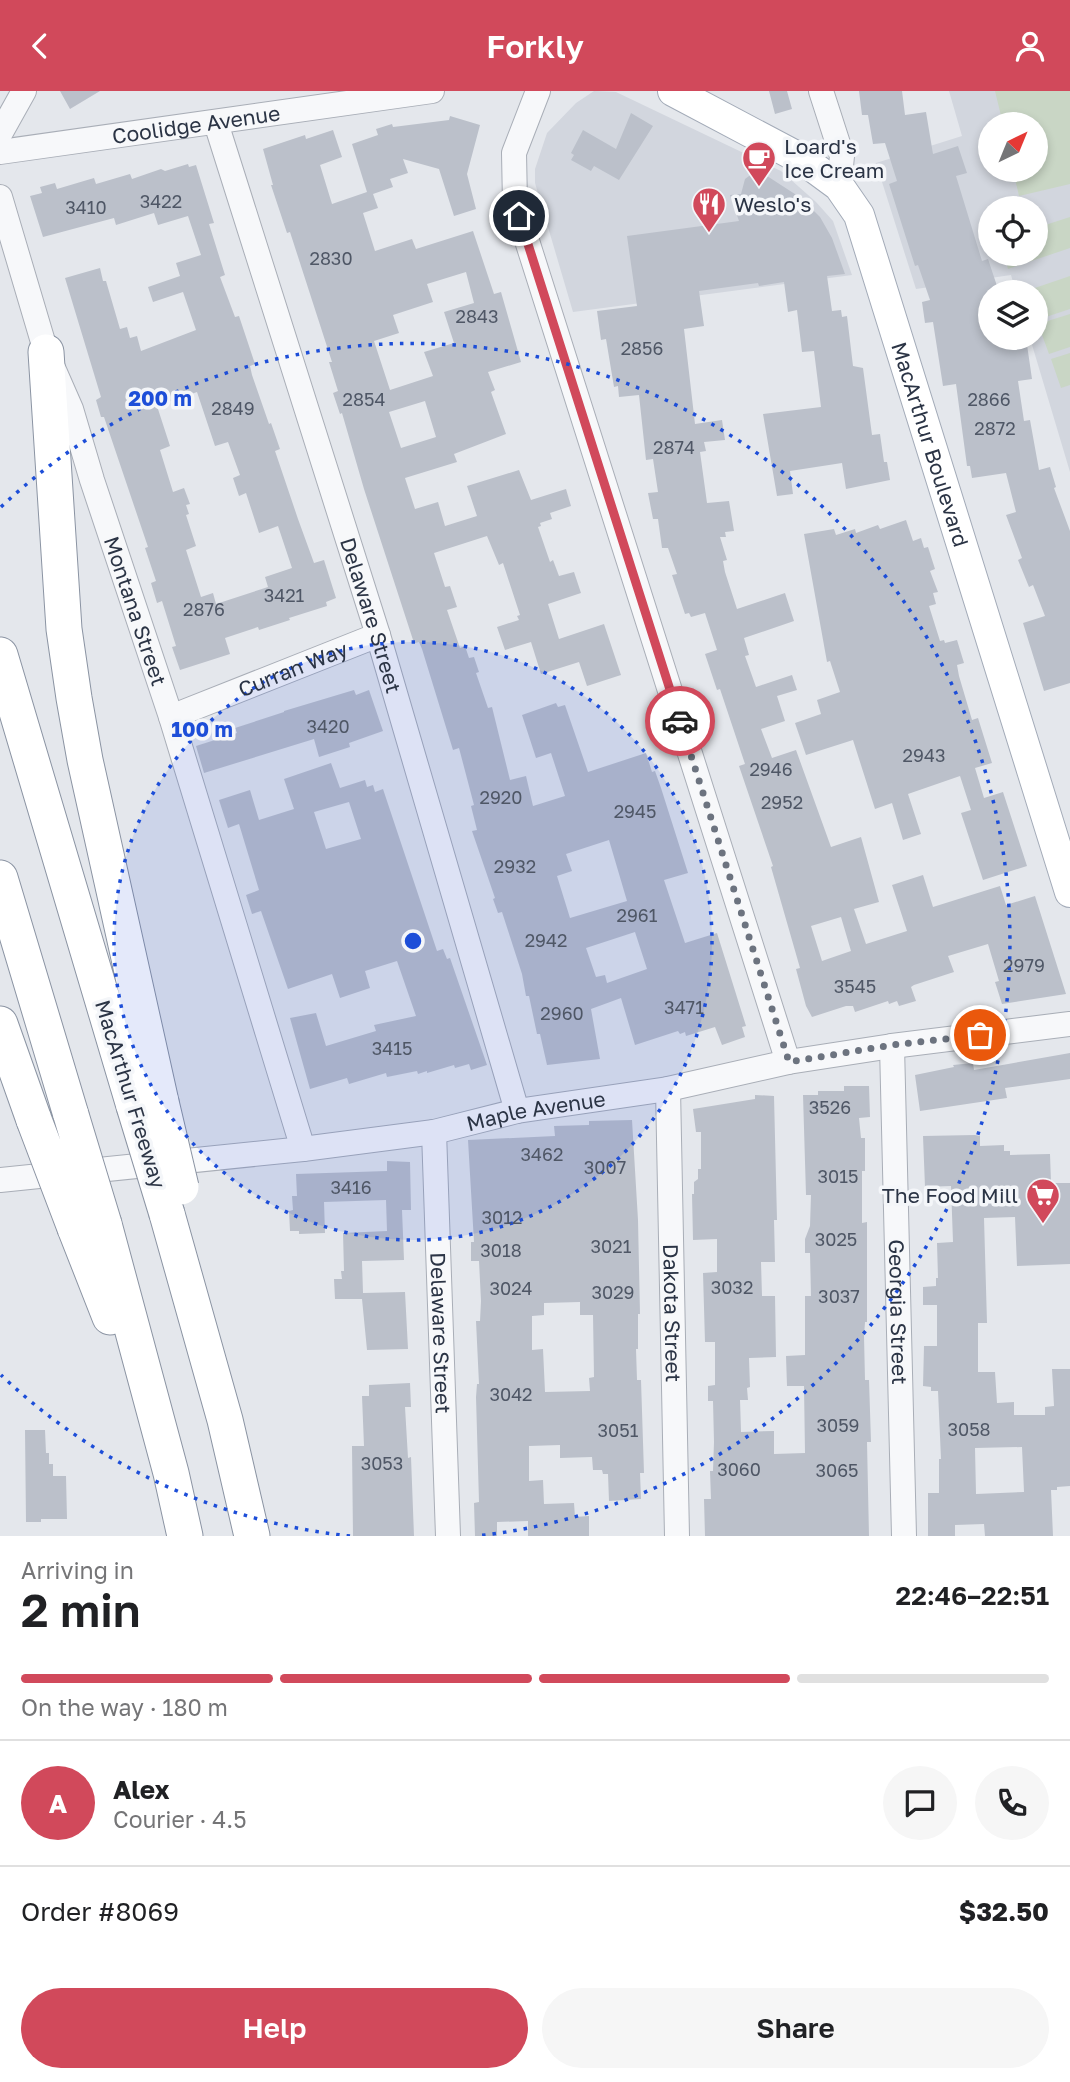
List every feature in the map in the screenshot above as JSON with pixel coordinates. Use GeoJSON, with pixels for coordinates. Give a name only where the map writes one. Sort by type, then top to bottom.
{"type":"FeatureCollection","features":[{"type":"Feature","properties":{"kind":"highway"},"geometry":{"type":"LineString","coordinates":[[46,352],[64,629],[74,698],[148,1104],[176,1212],[206,1302],[225,1420],[252,1536]]}},
{"type":"Feature","properties":{"kind":"highway","name":"MacArthur Freeway"},"geometry":{"type":"LineString","coordinates":[[0,655],[148,1104]]}},
{"type":"Feature","properties":{"kind":"highway"},"geometry":{"type":"LineString","coordinates":[[0,878],[71,1115],[90,1226],[171,1473],[185,1536]]}},
{"type":"Feature","properties":{"kind":"highway"},"geometry":{"type":"LineString","coordinates":[[0,1024],[34,1120],[90,1226]]}},
{"type":"Feature","properties":{"kind":"main road","name":"MacArthur Boulevard"},"geometry":{"type":"LineString","coordinates":[[673,91],[805,161],[839,186],[859,215],[1070,892]]}},
{"type":"Feature","properties":{"kind":"street"},"geometry":{"type":"LineString","coordinates":[[0,134],[24,91]]}},
{"type":"Feature","properties":{"kind":"street","name":"Coolidge Avenue"},"geometry":{"type":"LineString","coordinates":[[0,152],[432,91]]}},
{"type":"Feature","properties":{"kind":"street"},"geometry":{"type":"LineString","coordinates":[[538,91],[514,153],[515,203],[789,1062]]}},
{"type":"Feature","properties":{"kind":"street"},"geometry":{"type":"LineString","coordinates":[[821,91],[842,156],[839,186]]}},
{"type":"Feature","properties":{"kind":"street","name":"Delaware Street"},"geometry":{"type":"LineString","coordinates":[[216,123],[378,635],[517,1111]]}},
{"type":"Feature","properties":{"kind":"street","name":"Montana Street"},"geometry":{"type":"LineString","coordinates":[[0,197],[46,352],[71,409],[171,717],[303,1149]]}},
{"type":"Feature","properties":{"kind":"street","name":"Curran Way"},"geometry":{"type":"LineString","coordinates":[[171,717],[378,635]]}},
{"type":"Feature","properties":{"kind":"street","name":"Maple Avenue"},"geometry":{"type":"LineString","coordinates":[[0,1180],[303,1149],[434,1132],[517,1111],[668,1089],[789,1062],[892,1045],[1070,1024]]}},
{"type":"Feature","properties":{"kind":"street","name":"Georgia Street"},"geometry":{"type":"LineString","coordinates":[[892,1045],[904,1536]]}},
{"type":"Feature","properties":{"kind":"street","name":"Dakota Street"},"geometry":{"type":"LineString","coordinates":[[668,1089],[677,1536]]}},
{"type":"Feature","properties":{"kind":"street","name":"Delaware Street"},"geometry":{"type":"LineString","coordinates":[[434,1132],[448,1536]]}},
{"type":"Feature","properties":{"kind":"shaded area"},"geometry":{"type":"Polygon","coordinates":[[[594,91],[616,92],[781,171],[833,221],[852,275],[573,312],[535,183],[535,169],[547,133],[576,103],[594,91]]]}},
{"type":"Feature","properties":{"kind":"shaded area"},"geometry":{"type":"Polygon","coordinates":[[[949,91],[1070,91],[1070,472],[1034,350],[1048,350],[1048,280],[1012,280],[1011,275],[916,289],[876,163],[962,136],[949,91]]]}},
{"type":"Feature","properties":{"kind":"green space"},"geometry":{"type":"Polygon","coordinates":[[[995,91],[1070,91],[1070,184],[1019,196],[1016,182],[1048,182],[1048,112],[1000,112],[995,91]]]}},
{"type":"Feature","properties":{"kind":"green space"},"geometry":{"type":"Polygon","coordinates":[[[1070,217],[1070,248],[1048,255],[1048,224],[1070,217]]]}},
{"type":"Feature","properties":{"kind":"green space"},"geometry":{"type":"Polygon","coordinates":[[[1070,276],[1070,309],[1048,316],[1048,284],[1070,276]]]}},
{"type":"Feature","properties":{"kind":"green space"},"geometry":{"type":"Polygon","coordinates":[[[1070,314],[1070,347],[1049,354],[1048,321],[1070,314]]]}},
{"type":"Feature","properties":{"kind":"green space"},"geometry":{"type":"Polygon","coordinates":[[[1070,353],[1070,385],[1061,388],[1051,359],[1070,353]]]}},
{"type":"Feature","properties":{"kind":"building"},"geometry":{"type":"Polygon","coordinates":[[[60,91],[100,91],[70,109],[60,91]]]}},
{"type":"Feature","properties":{"kind":"building"},"geometry":{"type":"Polygon","coordinates":[[[769,91],[787,91],[792,109],[775,114],[769,91]]]}},
{"type":"Feature","properties":{"kind":"building"},"geometry":{"type":"Polygon","coordinates":[[[859,91],[902,91],[905,115],[926,112],[933,154],[958,146],[967,173],[956,176],[978,248],[978,266],[990,266],[995,280],[978,280],[978,350],[1028,350],[1032,379],[1018,381],[1024,421],[1030,420],[1039,470],[1050,467],[1056,487],[1054,488],[1070,531],[1070,683],[1044,691],[1023,623],[1045,616],[1033,585],[1029,587],[1018,560],[1022,558],[1006,515],[1016,512],[1006,473],[972,478],[970,466],[967,466],[956,384],[943,386],[933,322],[925,323],[922,302],[930,300],[918,265],[915,266],[889,184],[897,181],[885,143],[873,144],[868,115],[862,115],[859,91]]]}},
{"type":"Feature","properties":{"kind":"building"},"geometry":{"type":"Polygon","coordinates":[[[631,113],[653,126],[619,180],[594,166],[591,171],[571,160],[574,155],[571,153],[583,130],[616,149],[631,113]]]}},
{"type":"Feature","properties":{"kind":"building"},"geometry":{"type":"Polygon","coordinates":[[[450,116],[480,125],[467,174],[476,209],[454,216],[439,169],[403,159],[408,173],[390,179],[393,187],[373,194],[378,208],[363,213],[375,251],[412,239],[416,249],[473,231],[494,294],[501,292],[521,362],[488,372],[495,390],[491,392],[506,434],[454,454],[457,462],[405,478],[415,509],[438,502],[445,526],[477,516],[467,486],[519,470],[531,500],[566,489],[571,506],[550,513],[552,519],[540,523],[541,526],[538,527],[550,562],[553,560],[559,576],[574,572],[581,593],[548,604],[559,639],[604,624],[621,675],[587,686],[579,662],[541,674],[531,642],[505,650],[497,627],[519,620],[517,616],[520,615],[503,563],[499,565],[487,536],[434,553],[445,587],[450,586],[457,607],[447,610],[460,648],[465,646],[469,658],[474,657],[479,672],[476,673],[488,708],[492,707],[510,780],[526,776],[533,806],[565,796],[551,753],[536,758],[522,715],[556,703],[558,707],[565,705],[588,772],[646,753],[661,788],[688,873],[664,880],[685,943],[717,933],[746,1026],[742,1027],[745,1037],[722,1045],[715,1027],[686,1036],[685,1032],[680,1034],[678,1031],[635,1045],[621,998],[591,1009],[600,1059],[547,1065],[522,974],[502,912],[498,913],[493,899],[495,898],[472,831],[477,830],[471,806],[474,805],[459,748],[453,750],[422,649],[419,642],[414,643],[342,413],[340,414],[333,393],[338,391],[329,362],[332,362],[290,232],[287,233],[271,185],[263,149],[305,135],[306,139],[333,130],[342,157],[320,165],[332,204],[367,192],[352,144],[378,135],[376,129],[392,124],[393,127],[449,120],[450,116]],[[466,272],[427,284],[433,302],[393,315],[399,333],[374,341],[390,390],[433,376],[424,352],[454,343],[444,312],[474,303],[466,272]],[[425,401],[389,412],[401,448],[436,437],[425,401]],[[609,840],[566,854],[572,871],[557,876],[570,918],[627,901],[609,840]],[[635,932],[586,948],[596,977],[605,975],[607,983],[647,969],[635,932]]]}},
{"type":"Feature","properties":{"kind":"building"},"geometry":{"type":"Polygon","coordinates":[[[188,164],[189,167],[196,165],[214,223],[209,224],[225,275],[220,277],[235,317],[239,316],[255,364],[250,366],[252,375],[280,449],[275,451],[314,563],[324,560],[336,598],[326,602],[327,606],[289,618],[290,620],[225,638],[230,654],[180,670],[172,647],[176,646],[162,601],[157,603],[151,583],[156,581],[145,548],[148,547],[96,400],[101,397],[65,278],[100,268],[120,329],[127,327],[130,338],[137,336],[141,351],[196,330],[183,292],[153,302],[148,287],[180,276],[176,263],[201,255],[188,216],[158,225],[154,213],[116,225],[114,218],[43,237],[30,196],[42,193],[40,187],[55,183],[57,189],[94,178],[96,184],[130,174],[132,179],[161,169],[165,171],[188,164]],[[197,392],[157,406],[170,446],[160,450],[173,492],[184,488],[190,504],[186,505],[189,514],[186,515],[196,546],[186,550],[201,597],[213,593],[216,604],[268,587],[265,577],[292,568],[278,526],[259,533],[246,493],[239,496],[233,478],[240,475],[228,442],[215,446],[197,392]]]}},
{"type":"Feature","properties":{"kind":"building"},"geometry":{"type":"Polygon","coordinates":[[[753,173],[764,174],[801,198],[820,217],[832,238],[845,274],[827,276],[832,311],[841,310],[842,317],[847,316],[853,366],[863,368],[872,435],[880,434],[890,480],[846,489],[842,463],[790,471],[793,494],[777,496],[763,414],[821,407],[814,351],[802,352],[797,310],[788,312],[784,282],[699,291],[704,326],[684,329],[695,424],[722,420],[725,440],[704,442],[706,451],[700,452],[707,503],[729,501],[734,531],[725,532],[726,537],[720,537],[727,560],[723,561],[725,572],[737,609],[785,593],[794,621],[744,638],[749,655],[745,656],[756,687],[792,675],[797,690],[777,696],[785,721],[761,729],[772,758],[796,750],[831,847],[861,837],[879,902],[854,909],[866,944],[907,931],[892,885],[923,875],[933,907],[1000,886],[1006,905],[1035,896],[1066,994],[1002,1004],[995,982],[999,981],[988,944],[948,956],[954,972],[911,987],[916,1001],[899,1006],[897,1001],[889,1004],[888,1001],[855,1012],[853,1006],[846,1006],[812,1017],[806,1006],[796,969],[800,968],[771,867],[773,866],[739,766],[745,764],[720,689],[717,690],[705,654],[717,650],[705,613],[691,617],[689,613],[685,614],[672,575],[677,574],[668,548],[662,548],[658,519],[653,519],[648,493],[658,492],[653,459],[646,460],[639,395],[619,397],[618,386],[614,387],[606,339],[601,340],[597,311],[637,306],[627,236],[739,221],[730,195],[741,194],[745,179],[753,173]],[[841,917],[811,926],[822,961],[851,951],[841,917]]]}},
{"type":"Feature","properties":{"kind":"building"},"geometry":{"type":"Polygon","coordinates":[[[906,520],[913,541],[921,538],[924,548],[928,547],[935,569],[930,571],[938,592],[933,593],[936,604],[929,606],[940,641],[944,640],[945,643],[957,640],[964,663],[957,665],[959,676],[972,720],[978,718],[992,763],[975,768],[984,798],[1003,792],[1027,866],[983,880],[961,813],[971,810],[960,776],[908,794],[921,834],[903,840],[892,803],[875,809],[853,740],[806,755],[795,723],[821,714],[817,700],[840,692],[830,661],[827,662],[804,534],[834,529],[836,535],[855,529],[856,533],[878,525],[880,529],[906,520]]]}},
{"type":"Feature","properties":{"kind":"building"},"geometry":{"type":"Polygon","coordinates":[[[354,690],[356,695],[369,690],[383,731],[349,743],[350,747],[319,757],[314,739],[204,773],[196,746],[237,733],[235,728],[354,690]]]}},
{"type":"Feature","properties":{"kind":"building"},"geometry":{"type":"Polygon","coordinates":[[[331,763],[340,788],[365,780],[367,787],[373,785],[375,792],[383,789],[437,951],[443,949],[447,959],[450,958],[487,1065],[471,1070],[469,1064],[455,1068],[454,1065],[427,1073],[418,1074],[417,1071],[387,1077],[386,1073],[349,1084],[347,1078],[310,1089],[290,1018],[316,1013],[326,1046],[376,1031],[374,1025],[416,1016],[397,961],[365,971],[370,988],[340,998],[332,974],[288,989],[261,911],[252,914],[246,895],[259,890],[239,824],[228,828],[219,800],[250,790],[259,820],[294,809],[284,779],[331,763]],[[349,802],[314,812],[326,849],[361,839],[349,802]]]}},
{"type":"Feature","properties":{"kind":"building"},"geometry":{"type":"Polygon","coordinates":[[[1070,1053],[1070,1079],[1005,1088],[1007,1098],[920,1111],[915,1075],[954,1067],[953,1065],[973,1063],[974,1070],[1070,1053]]]}},
{"type":"Feature","properties":{"kind":"building"},"geometry":{"type":"Polygon","coordinates":[[[844,1086],[869,1086],[870,1117],[859,1118],[861,1138],[865,1138],[862,1223],[867,1222],[867,1322],[864,1336],[871,1442],[867,1442],[869,1536],[705,1536],[704,1499],[711,1499],[710,1471],[713,1471],[714,1442],[713,1401],[708,1401],[708,1386],[715,1385],[715,1342],[705,1342],[703,1273],[717,1272],[717,1239],[693,1240],[692,1194],[694,1182],[698,1179],[698,1169],[701,1169],[701,1132],[696,1132],[693,1109],[755,1099],[755,1095],[774,1096],[777,1220],[774,1220],[775,1262],[761,1262],[762,1296],[775,1296],[776,1357],[749,1358],[748,1400],[740,1400],[741,1432],[774,1431],[774,1454],[805,1453],[804,1386],[787,1386],[786,1356],[805,1355],[805,1296],[811,1296],[810,1253],[805,1253],[805,1239],[810,1226],[811,1195],[806,1195],[803,1095],[818,1095],[818,1091],[844,1091],[844,1086]]]}},
{"type":"Feature","properties":{"kind":"building"},"geometry":{"type":"Polygon","coordinates":[[[632,1120],[638,1220],[640,1314],[636,1349],[637,1380],[641,1380],[644,1473],[640,1473],[641,1499],[609,1501],[608,1474],[603,1474],[602,1470],[593,1470],[592,1457],[560,1458],[560,1445],[529,1446],[529,1481],[543,1480],[544,1504],[574,1503],[575,1517],[589,1516],[589,1536],[528,1536],[528,1521],[497,1522],[497,1536],[475,1536],[474,1503],[479,1502],[476,1321],[480,1321],[481,1301],[479,1261],[471,1261],[471,1242],[474,1242],[468,1140],[555,1136],[554,1126],[589,1125],[589,1121],[632,1120]],[[580,1302],[544,1303],[544,1315],[532,1316],[532,1350],[543,1349],[545,1392],[590,1391],[589,1378],[594,1377],[593,1315],[580,1315],[580,1302]]]}},
{"type":"Feature","properties":{"kind":"building"},"geometry":{"type":"Polygon","coordinates":[[[975,1135],[980,1136],[980,1146],[1004,1145],[1004,1151],[1010,1151],[1010,1155],[1050,1154],[1051,1183],[1070,1183],[1070,1264],[1017,1266],[1015,1217],[984,1218],[987,1323],[978,1323],[978,1372],[995,1372],[997,1403],[1014,1402],[1014,1415],[1045,1415],[1045,1407],[1054,1406],[1052,1369],[1070,1369],[1070,1486],[1051,1490],[1053,1536],[985,1536],[984,1524],[955,1525],[955,1536],[928,1536],[928,1493],[939,1493],[941,1459],[938,1391],[931,1391],[931,1387],[923,1386],[924,1346],[937,1346],[937,1305],[923,1305],[923,1287],[936,1286],[937,1243],[953,1242],[951,1186],[925,1187],[923,1136],[975,1135]],[[1022,1447],[975,1448],[976,1494],[1024,1492],[1022,1447]]]}},
{"type":"Feature","properties":{"kind":"building"},"geometry":{"type":"Polygon","coordinates":[[[387,1161],[410,1162],[411,1210],[402,1210],[404,1260],[362,1261],[363,1293],[405,1292],[408,1349],[367,1350],[362,1299],[335,1299],[334,1279],[342,1279],[341,1271],[344,1271],[343,1233],[387,1231],[386,1200],[324,1202],[325,1233],[299,1234],[299,1231],[290,1231],[289,1211],[293,1210],[292,1196],[297,1196],[296,1174],[387,1171],[387,1161]]]}},
{"type":"Feature","properties":{"kind":"building"},"geometry":{"type":"Polygon","coordinates":[[[410,1383],[411,1407],[405,1407],[408,1458],[411,1457],[414,1536],[353,1536],[352,1446],[364,1446],[362,1396],[369,1396],[369,1385],[410,1383]]]}},
{"type":"Feature","properties":{"kind":"building"},"geometry":{"type":"Polygon","coordinates":[[[25,1430],[45,1430],[46,1453],[49,1453],[49,1464],[53,1464],[53,1476],[66,1476],[67,1519],[26,1522],[25,1430]]]}},
{"type":"Feature","properties":{"kind":"way so far"},"geometry":{"type":"LineString","coordinates":[[680,721],[789,1062],[892,1045],[980,1035]]}},
{"type":"Feature","properties":{"kind":"place","name":"Loard's Ice Cream"},"geometry":{"type":"Point","coordinates":[759,188]}},
{"type":"Feature","properties":{"kind":"place","name":"Weslo's"},"geometry":{"type":"Point","coordinates":[709,234]}},
{"type":"Feature","properties":{"kind":"place","name":"The Food Mill"},"geometry":{"type":"Point","coordinates":[1043,1225]}},
{"type":"Feature","properties":{"kind":"route"},"geometry":{"type":"LineString","coordinates":[[519,216],[680,721]]}}]}
